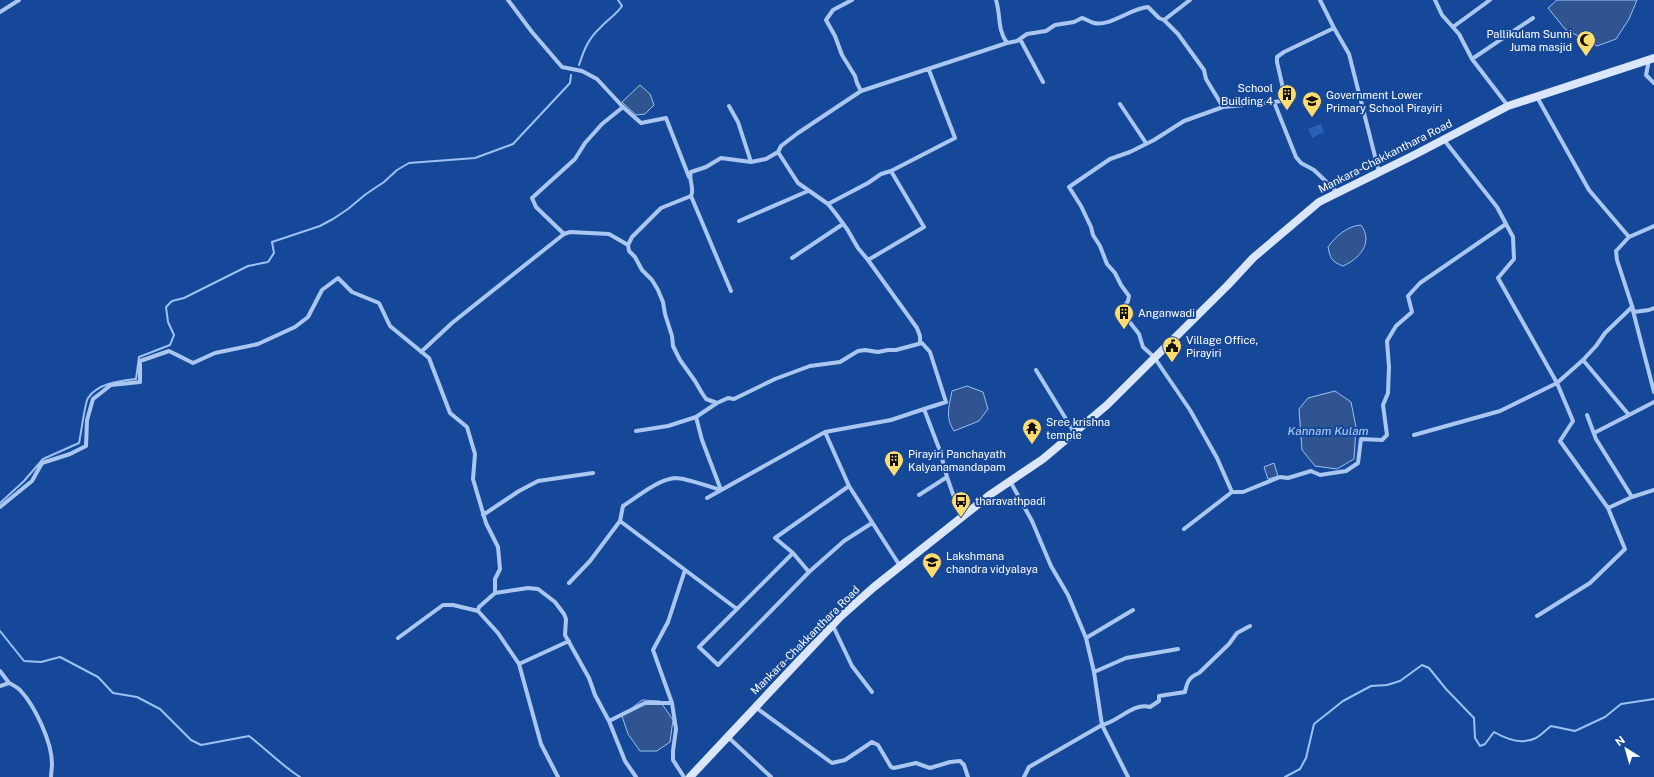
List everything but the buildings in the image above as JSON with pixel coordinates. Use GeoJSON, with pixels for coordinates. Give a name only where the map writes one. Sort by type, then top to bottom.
{"type":"FeatureCollection","features":[{"type":"Feature","properties":{"kind":"main road","name":"Mankara-Chakkanthara Road"},"geometry":{"type":"LineString","coordinates":[[690,777],[755,706],[833,625],[874,587],[961,518],[1043,458],[1107,405],[1228,285],[1253,258],[1319,202],[1444,140],[1508,106],[1651,59]]}},
{"type":"Feature","properties":{"kind":"street"},"geometry":{"type":"LineString","coordinates":[[0,12],[19,0]]}},
{"type":"Feature","properties":{"kind":"street"},"geometry":{"type":"LineString","coordinates":[[508,0],[532,32],[562,67],[582,71],[597,79],[623,107],[641,123],[666,118],[689,177],[692,192],[691,196],[731,291]]}},
{"type":"Feature","properties":{"kind":"street"},"geometry":{"type":"LineString","coordinates":[[852,0],[833,10],[826,20],[835,36],[842,55],[855,76],[861,91]]}},
{"type":"Feature","properties":{"kind":"street"},"geometry":{"type":"LineString","coordinates":[[996,0],[1000,12],[1000,32],[1007,43]]}},
{"type":"Feature","properties":{"kind":"street"},"geometry":{"type":"LineString","coordinates":[[1164,20],[1190,0]]}},
{"type":"Feature","properties":{"kind":"street"},"geometry":{"type":"LineString","coordinates":[[1320,0],[1349,54],[1379,172]]}},
{"type":"Feature","properties":{"kind":"street"},"geometry":{"type":"LineString","coordinates":[[1452,27],[1490,0]]}},
{"type":"Feature","properties":{"kind":"street"},"geometry":{"type":"LineString","coordinates":[[1436,1],[1442,14],[1459,34],[1472,59],[1508,106]]}},
{"type":"Feature","properties":{"kind":"street"},"geometry":{"type":"LineString","coordinates":[[689,177],[691,172],[706,167],[721,158],[751,162],[766,159],[778,152],[781,146],[798,133],[861,91],[1013,42],[1027,34],[1046,31],[1055,25],[1074,22],[1082,18],[1100,24],[1148,6],[1159,18],[1164,20],[1178,34],[1197,59],[1223,107]]}},
{"type":"Feature","properties":{"kind":"street"},"geometry":{"type":"LineString","coordinates":[[1472,59],[1533,18]]}},
{"type":"Feature","properties":{"kind":"street"},"geometry":{"type":"LineString","coordinates":[[1232,492],[1216,458],[1190,410],[1154,357],[1143,348],[1139,334],[1121,311],[1128,302],[1129,296],[1115,273],[1107,264],[1081,206],[1069,187],[1110,159],[1130,152],[1174,129],[1184,121],[1223,107],[1281,100],[1285,97],[1277,62],[1278,57],[1284,52],[1334,28]]}},
{"type":"Feature","properties":{"kind":"street"},"geometry":{"type":"LineString","coordinates":[[1020,39],[1043,82]]}},
{"type":"Feature","properties":{"kind":"street"},"geometry":{"type":"LineString","coordinates":[[1651,59],[1646,75],[1654,83]]}},
{"type":"Feature","properties":{"kind":"street"},"geometry":{"type":"LineString","coordinates":[[828,204],[868,183],[880,174],[891,171],[955,138],[929,70]]}},
{"type":"Feature","properties":{"kind":"street"},"geometry":{"type":"LineString","coordinates":[[1537,96],[1589,190],[1629,237]]}},
{"type":"Feature","properties":{"kind":"street"},"geometry":{"type":"LineString","coordinates":[[1274,102],[1296,157],[1301,163],[1314,170],[1338,192]]}},
{"type":"Feature","properties":{"kind":"street"},"geometry":{"type":"LineString","coordinates":[[1120,104],[1146,143]]}},
{"type":"Feature","properties":{"kind":"street"},"geometry":{"type":"LineString","coordinates":[[729,106],[738,122],[751,162]]}},
{"type":"Feature","properties":{"kind":"street"},"geometry":{"type":"LineString","coordinates":[[564,234],[536,207],[532,198],[575,159],[585,143],[602,124],[623,107]]}},
{"type":"Feature","properties":{"kind":"street"},"geometry":{"type":"LineString","coordinates":[[1444,140],[1498,207],[1513,237],[1514,259],[1498,278],[1557,383],[1573,420],[1560,441],[1608,508],[1625,549],[1590,583],[1537,616]]}},
{"type":"Feature","properties":{"kind":"street"},"geometry":{"type":"LineString","coordinates":[[778,152],[796,180],[808,191],[828,204],[843,224],[858,248],[917,328],[920,336],[920,343]]}},
{"type":"Feature","properties":{"kind":"street"},"geometry":{"type":"LineString","coordinates":[[868,260],[924,227],[891,171]]}},
{"type":"Feature","properties":{"kind":"street"},"geometry":{"type":"LineString","coordinates":[[739,222],[808,191]]}},
{"type":"Feature","properties":{"kind":"street"},"geometry":{"type":"LineString","coordinates":[[628,245],[632,237],[660,208],[691,196]]}},
{"type":"Feature","properties":{"kind":"street"},"geometry":{"type":"LineString","coordinates":[[792,258],[843,224]]}},
{"type":"Feature","properties":{"kind":"street"},"geometry":{"type":"LineString","coordinates":[[1184,529],[1232,492],[1243,492],[1280,477],[1288,478],[1307,474],[1311,471],[1320,476],[1346,471],[1358,463],[1361,439],[1382,440],[1387,435],[1383,406],[1388,394],[1389,367],[1387,341],[1396,326],[1412,312],[1408,296],[1420,283],[1506,224]]}},
{"type":"Feature","properties":{"kind":"street"},"geometry":{"type":"LineString","coordinates":[[1654,226],[1629,237],[1616,251],[1617,260],[1632,307],[1654,392]]}},
{"type":"Feature","properties":{"kind":"street"},"geometry":{"type":"LineString","coordinates":[[421,352],[452,323],[564,234],[570,232],[609,234],[628,245],[642,270],[652,280],[663,302],[664,314],[672,336],[673,346],[680,360],[706,399],[717,403]]}},
{"type":"Feature","properties":{"kind":"street"},"geometry":{"type":"LineString","coordinates":[[0,507],[32,481],[42,463],[70,454],[86,446],[87,420],[93,399],[111,385],[140,382],[140,360],[169,351],[193,363],[215,353],[258,344],[295,327],[308,317],[322,290],[338,278],[352,292],[379,303],[390,326],[429,358],[450,413],[467,427],[475,454],[473,479],[483,515],[498,547],[500,569],[496,579],[496,593]]}},
{"type":"Feature","properties":{"kind":"street"},"geometry":{"type":"LineString","coordinates":[[1632,307],[1634,312],[1654,308]]}},
{"type":"Feature","properties":{"kind":"street"},"geometry":{"type":"LineString","coordinates":[[1414,436],[1500,411],[1557,383],[1583,360],[1605,334],[1632,307]]}},
{"type":"Feature","properties":{"kind":"street"},"geometry":{"type":"LineString","coordinates":[[636,431],[668,426],[696,417],[717,403],[728,398],[734,399],[767,383],[810,366],[840,362],[858,351],[865,350],[878,352],[896,350],[920,343],[926,346],[930,352],[946,402],[891,420],[825,432],[707,498]]}},
{"type":"Feature","properties":{"kind":"street"},"geometry":{"type":"LineString","coordinates":[[1583,360],[1629,415]]}},
{"type":"Feature","properties":{"kind":"street"},"geometry":{"type":"LineString","coordinates":[[1036,370],[1074,432]]}},
{"type":"Feature","properties":{"kind":"street"},"geometry":{"type":"LineString","coordinates":[[1594,433],[1654,402]]}},
{"type":"Feature","properties":{"kind":"street"},"geometry":{"type":"LineString","coordinates":[[924,409],[940,451],[961,518]]}},
{"type":"Feature","properties":{"kind":"street"},"geometry":{"type":"LineString","coordinates":[[1587,415],[1594,433],[1632,497]]}},
{"type":"Feature","properties":{"kind":"street"},"geometry":{"type":"LineString","coordinates":[[696,417],[702,440],[721,490]]}},
{"type":"Feature","properties":{"kind":"street"},"geometry":{"type":"LineString","coordinates":[[825,432],[849,486],[900,566]]}},
{"type":"Feature","properties":{"kind":"street"},"geometry":{"type":"LineString","coordinates":[[483,515],[538,480],[593,473]]}},
{"type":"Feature","properties":{"kind":"street"},"geometry":{"type":"LineString","coordinates":[[919,494],[947,477]]}},
{"type":"Feature","properties":{"kind":"street"},"geometry":{"type":"LineString","coordinates":[[569,583],[590,561],[620,521],[623,506],[643,492],[668,479],[677,478],[721,490]]}},
{"type":"Feature","properties":{"kind":"street"},"geometry":{"type":"LineString","coordinates":[[1010,481],[1032,521],[1051,566],[1068,595],[1086,638],[1094,672],[1102,724],[1128,777]]}},
{"type":"Feature","properties":{"kind":"street"},"geometry":{"type":"LineString","coordinates":[[809,572],[793,553],[775,538],[849,486]]}},
{"type":"Feature","properties":{"kind":"street"},"geometry":{"type":"LineString","coordinates":[[1608,508],[1632,497],[1654,490]]}},
{"type":"Feature","properties":{"kind":"street"},"geometry":{"type":"LineString","coordinates":[[620,521],[737,609]]}},
{"type":"Feature","properties":{"kind":"street"},"geometry":{"type":"LineString","coordinates":[[793,553],[699,647],[718,665],[809,572],[844,541],[872,523]]}},
{"type":"Feature","properties":{"kind":"street"},"geometry":{"type":"LineString","coordinates":[[684,777],[673,760],[676,729],[672,703],[653,650],[668,622],[685,570]]}},
{"type":"Feature","properties":{"kind":"street"},"geometry":{"type":"LineString","coordinates":[[478,611],[479,607],[496,593],[528,588],[538,589],[554,602],[564,614],[566,619],[565,635],[589,678],[595,695],[609,721],[625,761],[636,777]]}},
{"type":"Feature","properties":{"kind":"street"},"geometry":{"type":"LineString","coordinates":[[398,638],[442,605],[453,605],[478,611],[498,633],[519,664],[541,744],[558,777]]}},
{"type":"Feature","properties":{"kind":"street"},"geometry":{"type":"LineString","coordinates":[[1086,638],[1133,610]]}},
{"type":"Feature","properties":{"kind":"street"},"geometry":{"type":"LineString","coordinates":[[833,625],[852,666],[872,692]]}},
{"type":"Feature","properties":{"kind":"street"},"geometry":{"type":"LineString","coordinates":[[1024,777],[1029,767],[1102,724],[1108,723],[1145,705],[1150,706],[1159,701],[1159,696],[1185,692],[1188,681],[1194,675],[1200,673],[1229,644],[1237,632],[1250,626]]}},
{"type":"Feature","properties":{"kind":"street"},"geometry":{"type":"LineString","coordinates":[[519,664],[569,641]]}},
{"type":"Feature","properties":{"kind":"street"},"geometry":{"type":"LineString","coordinates":[[1094,672],[1126,658],[1178,649]]}},
{"type":"Feature","properties":{"kind":"street"},"geometry":{"type":"LineString","coordinates":[[0,671],[9,683],[19,689],[25,697],[44,731],[50,750],[52,764],[51,777]]}},
{"type":"Feature","properties":{"kind":"street"},"geometry":{"type":"LineString","coordinates":[[0,686],[9,683]]}},
{"type":"Feature","properties":{"kind":"street"},"geometry":{"type":"LineString","coordinates":[[609,721],[645,703],[672,703]]}},
{"type":"Feature","properties":{"kind":"street"},"geometry":{"type":"LineString","coordinates":[[755,706],[832,763],[845,760],[872,742],[878,745],[891,767],[894,768],[916,763],[930,768],[950,762],[960,761],[964,765],[968,777]]}},
{"type":"Feature","properties":{"kind":"street"},"geometry":{"type":"LineString","coordinates":[[728,737],[771,777]]}},
{"type":"Feature","properties":{"kind":"shaded area"},"geometry":{"type":"Polygon","coordinates":[[[1321,124],[1324,132],[1312,138],[1308,129],[1321,124]]]}},
{"type":"Feature","properties":{"kind":"water"},"geometry":{"type":"Polygon","coordinates":[[[1557,0],[1637,0],[1629,19],[1616,39],[1597,46],[1565,29],[1548,8],[1557,0]]]}},
{"type":"Feature","properties":{"kind":"water"},"geometry":{"type":"Polygon","coordinates":[[[640,85],[650,94],[654,105],[645,114],[636,115],[622,102],[640,85]]]}},
{"type":"Feature","properties":{"kind":"water"},"geometry":{"type":"Polygon","coordinates":[[[1361,225],[1365,232],[1366,238],[1363,250],[1349,263],[1343,266],[1336,263],[1331,257],[1328,247],[1342,232],[1351,227],[1361,225]]]}},
{"type":"Feature","properties":{"kind":"water"},"geometry":{"type":"Polygon","coordinates":[[[967,386],[983,392],[988,409],[979,421],[954,431],[949,421],[949,407],[952,391],[967,386]]]}},
{"type":"Feature","properties":{"kind":"water","name":"Kannam Kulam"},"geometry":{"type":"Polygon","coordinates":[[[1335,391],[1351,402],[1356,427],[1354,459],[1337,469],[1315,466],[1302,450],[1299,409],[1308,398],[1335,391]]]}},
{"type":"Feature","properties":{"kind":"water","name":"Kannam Kulam"},"geometry":{"type":"Polygon","coordinates":[[[1274,463],[1278,476],[1268,479],[1264,467],[1274,463]]]}},
{"type":"Feature","properties":{"kind":"water"},"geometry":{"type":"Polygon","coordinates":[[[642,700],[660,701],[673,720],[670,742],[657,751],[640,751],[628,734],[622,716],[642,700]]]}},
{"type":"Feature","properties":{"kind":"waterway"},"geometry":{"type":"LineString","coordinates":[[579,65],[592,36],[622,6],[618,0]]}},
{"type":"Feature","properties":{"kind":"waterway"},"geometry":{"type":"LineString","coordinates":[[0,503],[24,481],[43,459],[79,443],[84,412],[88,398],[92,393],[103,386],[136,379],[139,357],[170,345],[174,335],[168,322],[166,307],[172,301],[184,298],[248,266],[268,262],[274,253],[272,242],[320,226],[333,219],[384,182],[397,170],[409,163],[475,158],[513,144],[570,83],[571,75]]}},
{"type":"Feature","properties":{"kind":"waterway"},"geometry":{"type":"LineString","coordinates":[[0,631],[24,661],[41,662],[60,657],[98,677],[113,693],[137,697],[160,709],[191,740],[201,745],[249,736],[300,777]]}},
{"type":"Feature","properties":{"kind":"waterway"},"geometry":{"type":"LineString","coordinates":[[1285,777],[1300,769],[1306,758],[1314,724],[1343,701],[1371,686],[1387,685],[1400,681],[1422,665],[1429,668],[1446,689],[1474,718],[1475,738],[1480,746],[1485,744],[1494,732],[1509,739],[1525,741],[1536,738],[1551,726],[1575,731],[1605,717],[1621,704],[1654,699]]}},
{"type":"Feature","properties":{"kind":"place","name":"Pallikulam Sunni Juma masjid"},"geometry":{"type":"Point","coordinates":[1586,57]}},
{"type":"Feature","properties":{"kind":"place","name":"School Building 4"},"geometry":{"type":"Point","coordinates":[1287,111]}},
{"type":"Feature","properties":{"kind":"place","name":"Government Lower Primary School Pirayiri"},"geometry":{"type":"Point","coordinates":[1312,118]}},
{"type":"Feature","properties":{"kind":"place","name":"Anganwadi"},"geometry":{"type":"Point","coordinates":[1124,330]}},
{"type":"Feature","properties":{"kind":"place","name":"Village Office, Pirayiri"},"geometry":{"type":"Point","coordinates":[1172,363]}},
{"type":"Feature","properties":{"kind":"place","name":"Sree krishna temple"},"geometry":{"type":"Point","coordinates":[1032,445]}},
{"type":"Feature","properties":{"kind":"place","name":"Pirayiri Panchayath Kalyanamandapam"},"geometry":{"type":"Point","coordinates":[894,477]}},
{"type":"Feature","properties":{"kind":"place","name":"tharavathpadi"},"geometry":{"type":"Point","coordinates":[961,518]}},
{"type":"Feature","properties":{"kind":"place","name":"Lakshmana chandra vidyalaya"},"geometry":{"type":"Point","coordinates":[932,579]}}]}
